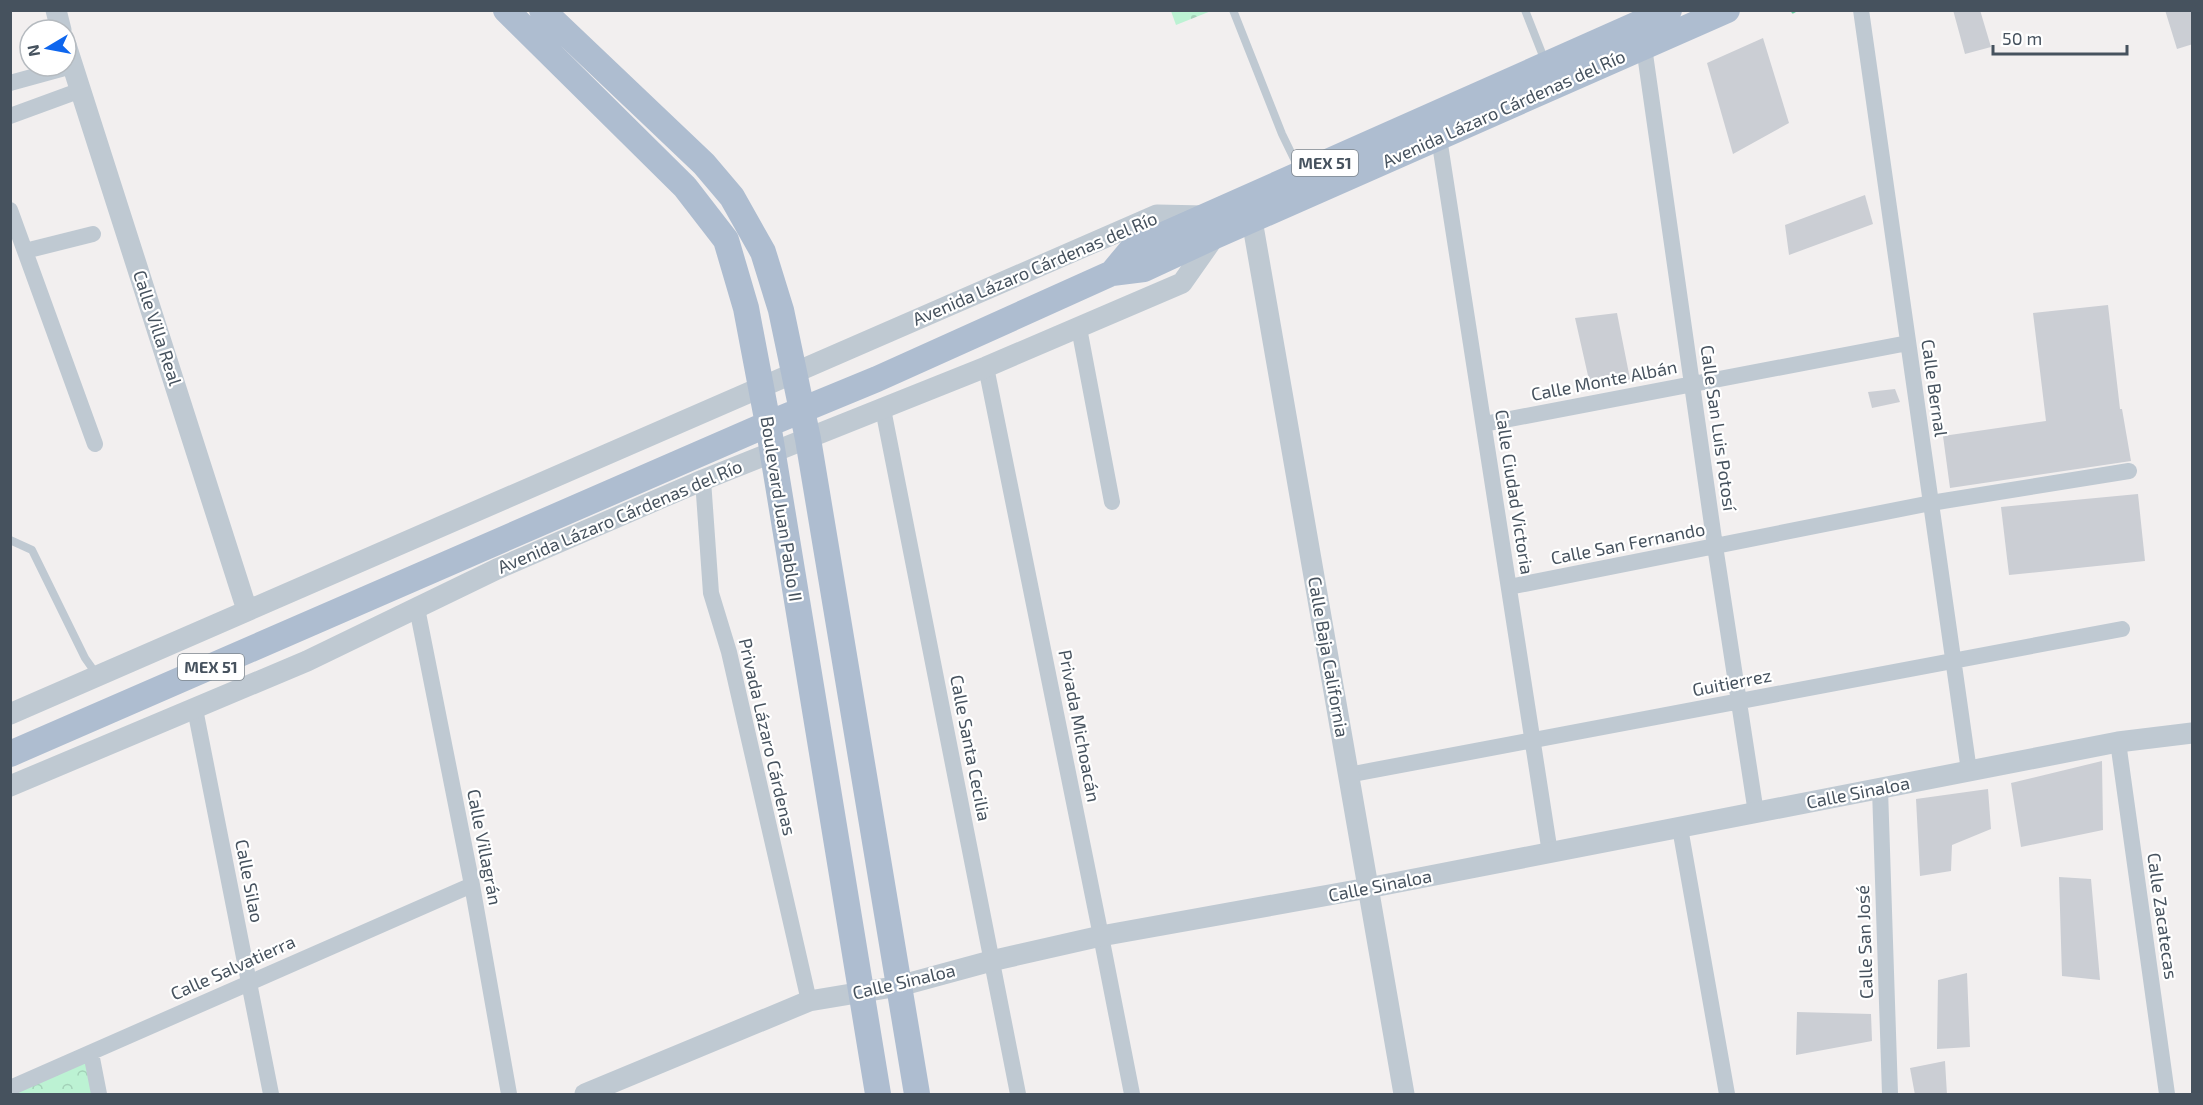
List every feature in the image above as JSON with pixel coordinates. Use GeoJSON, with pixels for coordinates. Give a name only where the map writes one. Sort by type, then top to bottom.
{"type":"FeatureCollection","features":[{"type":"Feature","properties":{"kind":"main road","name":"Boulevard Juan Pablo II"},"geometry":{"type":"LineString","coordinates":[[506,10],[685,186],[726,240],[746,308],[768,424],[878,1095]]}},
{"type":"Feature","properties":{"kind":"main road","name":"Boulevard Juan Pablo II"},"geometry":{"type":"LineString","coordinates":[[542,10],[704,164],[732,197],[764,252],[781,310],[808,439],[917,1095]]}},
{"type":"Feature","properties":{"kind":"main road","name":"Avenida Lázaro Cárdenas del Río"},"geometry":{"type":"LineString","coordinates":[[10,754],[802,411],[1112,273],[1132,249],[1210,226],[1252,220],[1439,138],[1669,10]]}},
{"type":"Feature","properties":{"kind":"main road","name":"Avenida Lázaro Cárdenas del Río"},"geometry":{"type":"LineString","coordinates":[[1210,226],[1301,174],[1551,76],[1644,47],[1726,10]]}},
{"type":"Feature","properties":{"kind":"street","name":"Calle Bernal"},"geometry":{"type":"LineString","coordinates":[[1861,10],[1969,771]]}},
{"type":"Feature","properties":{"kind":"street","name":"Calle San Luis Potosí"},"geometry":{"type":"LineString","coordinates":[[1644,47],[1715,546],[1756,813]]}},
{"type":"Feature","properties":{"kind":"street","name":"Calle Villa Real"},"geometry":{"type":"LineString","coordinates":[[77,78],[248,610]]}},
{"type":"Feature","properties":{"kind":"street"},"geometry":{"type":"LineString","coordinates":[[10,116],[81,90]]}},
{"type":"Feature","properties":{"kind":"street","name":"Calle Ciudad Victoria"},"geometry":{"type":"LineString","coordinates":[[1439,138],[1550,853]]}},
{"type":"Feature","properties":{"kind":"street"},"geometry":{"type":"LineString","coordinates":[[10,210],[95,444]]}},
{"type":"Feature","properties":{"kind":"street","name":"Avenida Lázaro Cárdenas del Río"},"geometry":{"type":"LineString","coordinates":[[10,714],[1158,215],[1210,226],[1182,283],[986,367],[703,480],[497,569],[307,661],[10,786]]}},
{"type":"Feature","properties":{"kind":"street","name":"Calle Baja California"},"geometry":{"type":"LineString","coordinates":[[1252,220],[1404,1095]]}},
{"type":"Feature","properties":{"kind":"street"},"geometry":{"type":"LineString","coordinates":[[25,250],[93,234]]}},
{"type":"Feature","properties":{"kind":"street"},"geometry":{"type":"LineString","coordinates":[[1079,328],[1112,502]]}},
{"type":"Feature","properties":{"kind":"street","name":"Calle Monte Albán"},"geometry":{"type":"LineString","coordinates":[[1484,424],[1908,343]]}},
{"type":"Feature","properties":{"kind":"street","name":"Privada Michoacán"},"geometry":{"type":"LineString","coordinates":[[986,367],[1132,1095]]}},
{"type":"Feature","properties":{"kind":"street","name":"Calle Santa Cecilia"},"geometry":{"type":"LineString","coordinates":[[883,408],[1018,1095]]}},
{"type":"Feature","properties":{"kind":"street","name":"Calle San Fernando"},"geometry":{"type":"LineString","coordinates":[[1509,587],[1931,503],[2129,471]]}},
{"type":"Feature","properties":{"kind":"street","name":"Privada Lázaro Cárdenas"},"geometry":{"type":"LineString","coordinates":[[703,480],[711,594],[729,652],[808,1001]]}},
{"type":"Feature","properties":{"kind":"street","name":"Calle Villagrán"},"geometry":{"type":"LineString","coordinates":[[417,608],[472,885],[509,1095]]}},
{"type":"Feature","properties":{"kind":"street","name":"Guitierrez"},"geometry":{"type":"LineString","coordinates":[[1348,775],[2122,629]]}},
{"type":"Feature","properties":{"kind":"street","name":"Calle Silao"},"geometry":{"type":"LineString","coordinates":[[195,709],[272,1095]]}},
{"type":"Feature","properties":{"kind":"street","name":"Calle Sinaloa"},"geometry":{"type":"LineString","coordinates":[[585,1095],[808,1001],[899,986],[991,961],[1101,936],[1368,888],[2118,742],[2193,733]]}},
{"type":"Feature","properties":{"kind":"street","name":"Calle Zacatecas"},"geometry":{"type":"LineString","coordinates":[[2118,742],[2167,1095]]}},
{"type":"Feature","properties":{"kind":"street","name":"Calle San José"},"geometry":{"type":"LineString","coordinates":[[1880,789],[1890,1095]]}},
{"type":"Feature","properties":{"kind":"street"},"geometry":{"type":"LineString","coordinates":[[1680,828],[1727,1095]]}},
{"type":"Feature","properties":{"kind":"street","name":"Calle Salvatierra"},"geometry":{"type":"LineString","coordinates":[[10,1088],[472,885]]}},
{"type":"Feature","properties":{"kind":"street"},"geometry":{"type":"LineString","coordinates":[[91,1053],[99,1095]]}},
{"type":"Feature","properties":{"kind":"lane"},"geometry":{"type":"LineString","coordinates":[[1233,10],[1282,134],[1301,174]]}},
{"type":"Feature","properties":{"kind":"lane"},"geometry":{"type":"LineString","coordinates":[[1525,10],[1551,76]]}},
{"type":"Feature","properties":{"kind":"lane"},"geometry":{"type":"LineString","coordinates":[[10,540],[32,550],[85,658],[98,676]]}},
{"type":"Feature","properties":{"kind":"green space"},"geometry":{"type":"Polygon","coordinates":[[[1171,10],[1211,11],[1176,25],[1171,10]]]}},
{"type":"Feature","properties":{"kind":"green space"},"geometry":{"type":"Polygon","coordinates":[[[91,1053],[102,1094],[11,1094],[91,1053]]]}},
{"type":"Feature","properties":{"kind":"building"},"geometry":{"type":"Polygon","coordinates":[[[1953,10],[1980,10],[1991,47],[1965,54],[1953,10]]]}},
{"type":"Feature","properties":{"kind":"building"},"geometry":{"type":"Polygon","coordinates":[[[2165,10],[2193,10],[2193,44],[2177,49],[2165,10]]]}},
{"type":"Feature","properties":{"kind":"building"},"geometry":{"type":"Polygon","coordinates":[[[1763,38],[1789,123],[1733,154],[1707,63],[1763,38]]]}},
{"type":"Feature","properties":{"kind":"building"},"geometry":{"type":"Polygon","coordinates":[[[1865,195],[1873,224],[1789,255],[1785,225],[1865,195]]]}},
{"type":"Feature","properties":{"kind":"building"},"geometry":{"type":"Polygon","coordinates":[[[2108,305],[2120,409],[2122,409],[2131,461],[1950,488],[1943,436],[2046,421],[2033,313],[2108,305]]]}},
{"type":"Feature","properties":{"kind":"building"},"geometry":{"type":"Polygon","coordinates":[[[1617,313],[1630,379],[1591,389],[1575,318],[1617,313]]]}},
{"type":"Feature","properties":{"kind":"building"},"geometry":{"type":"Polygon","coordinates":[[[1895,389],[1900,402],[1872,408],[1868,392],[1895,389]]]}},
{"type":"Feature","properties":{"kind":"building"},"geometry":{"type":"Polygon","coordinates":[[[2138,494],[2145,561],[2009,575],[2001,507],[2138,494]]]}},
{"type":"Feature","properties":{"kind":"building"},"geometry":{"type":"Polygon","coordinates":[[[2102,761],[2103,830],[2021,847],[2011,783],[2102,761]]]}},
{"type":"Feature","properties":{"kind":"building"},"geometry":{"type":"Polygon","coordinates":[[[1988,789],[1991,829],[1952,845],[1951,871],[1920,876],[1916,799],[1988,789]]]}},
{"type":"Feature","properties":{"kind":"building"},"geometry":{"type":"Polygon","coordinates":[[[2059,877],[2091,879],[2100,980],[2062,976],[2059,877]]]}},
{"type":"Feature","properties":{"kind":"building"},"geometry":{"type":"Polygon","coordinates":[[[1967,973],[1970,1047],[1937,1049],[1938,980],[1967,973]]]}},
{"type":"Feature","properties":{"kind":"building"},"geometry":{"type":"Polygon","coordinates":[[[1797,1012],[1871,1014],[1872,1041],[1796,1055],[1797,1012]]]}},
{"type":"Feature","properties":{"kind":"building"},"geometry":{"type":"Polygon","coordinates":[[[1945,1061],[1947,1095],[1915,1095],[1910,1068],[1945,1061]]]}}]}
